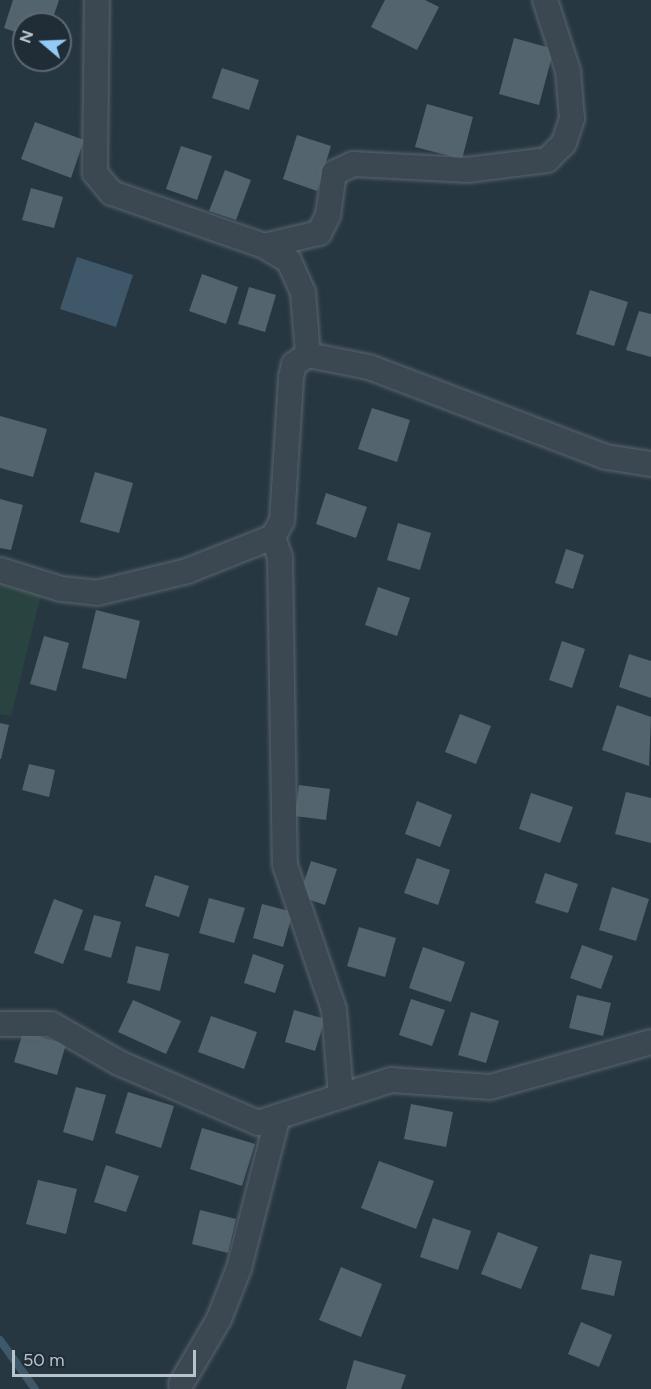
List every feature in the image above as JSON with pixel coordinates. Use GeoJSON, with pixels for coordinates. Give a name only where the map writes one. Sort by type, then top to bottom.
{"type":"FeatureCollection","features":[{"type":"Feature","properties":{"kind":"street"},"geometry":{"type":"LineString","coordinates":[[97,0],[95,173],[112,193],[151,210],[264,246],[289,261],[303,292],[308,355]]}},
{"type":"Feature","properties":{"kind":"street"},"geometry":{"type":"LineString","coordinates":[[264,246],[319,233],[328,215],[334,172],[353,164],[467,170],[547,159],[564,143],[572,118],[568,71],[545,0]]}},
{"type":"Feature","properties":{"kind":"street"},"geometry":{"type":"LineString","coordinates":[[0,570],[61,589],[97,593],[187,571],[273,537],[282,521],[291,377],[294,364],[308,355],[389,373],[555,439],[651,464]]}},
{"type":"Feature","properties":{"kind":"street"},"geometry":{"type":"LineString","coordinates":[[273,537],[280,557],[285,865],[334,1010],[341,1096]]}},
{"type":"Feature","properties":{"kind":"street"},"geometry":{"type":"LineString","coordinates":[[0,1024],[51,1024],[218,1109],[258,1124],[277,1120],[391,1080],[490,1087],[651,1042]]}},
{"type":"Feature","properties":{"kind":"street"},"geometry":{"type":"LineString","coordinates":[[181,1384],[219,1319],[239,1268],[277,1120]]}},
{"type":"Feature","properties":{"kind":"green space"},"geometry":{"type":"Polygon","coordinates":[[[0,584],[41,595],[11,716],[0,714],[0,584]]]}},
{"type":"Feature","properties":{"kind":"water"},"geometry":{"type":"Polygon","coordinates":[[[77,257],[133,275],[116,327],[60,309],[77,257]]]}},
{"type":"Feature","properties":{"kind":"building"},"geometry":{"type":"Polygon","coordinates":[[[13,0],[59,0],[55,12],[12,12],[12,31],[4,28],[13,0]]]}},
{"type":"Feature","properties":{"kind":"building"},"geometry":{"type":"Polygon","coordinates":[[[385,0],[425,0],[439,7],[417,50],[371,27],[385,0]]]}},
{"type":"Feature","properties":{"kind":"building"},"geometry":{"type":"Polygon","coordinates":[[[514,38],[554,49],[539,105],[499,94],[514,38]]]}},
{"type":"Feature","properties":{"kind":"building"},"geometry":{"type":"Polygon","coordinates":[[[222,68],[259,80],[249,110],[212,98],[222,68]]]}},
{"type":"Feature","properties":{"kind":"building"},"geometry":{"type":"Polygon","coordinates":[[[427,104],[473,117],[462,159],[415,147],[427,104]]]}},
{"type":"Feature","properties":{"kind":"building"},"geometry":{"type":"Polygon","coordinates":[[[35,122],[84,140],[71,178],[21,159],[35,122]]]}},
{"type":"Feature","properties":{"kind":"building"},"geometry":{"type":"Polygon","coordinates":[[[297,135],[331,146],[317,191],[283,179],[297,135]]]}},
{"type":"Feature","properties":{"kind":"building"},"geometry":{"type":"Polygon","coordinates":[[[181,146],[212,156],[197,200],[166,189],[181,146]]]}},
{"type":"Feature","properties":{"kind":"building"},"geometry":{"type":"Polygon","coordinates":[[[225,170],[251,180],[236,220],[209,211],[225,170]]]}},
{"type":"Feature","properties":{"kind":"building"},"geometry":{"type":"Polygon","coordinates":[[[31,188],[63,197],[54,228],[22,220],[31,188]]]}},
{"type":"Feature","properties":{"kind":"building"},"geometry":{"type":"Polygon","coordinates":[[[202,274],[238,287],[226,324],[189,311],[202,274]]]}},
{"type":"Feature","properties":{"kind":"building"},"geometry":{"type":"Polygon","coordinates":[[[249,287],[276,295],[265,332],[238,324],[249,287]]]}},
{"type":"Feature","properties":{"kind":"building"},"geometry":{"type":"Polygon","coordinates":[[[590,290],[628,302],[614,346],[576,334],[590,290]]]}},
{"type":"Feature","properties":{"kind":"building"},"geometry":{"type":"Polygon","coordinates":[[[639,311],[651,314],[651,357],[626,350],[639,311]]]}},
{"type":"Feature","properties":{"kind":"building"},"geometry":{"type":"Polygon","coordinates":[[[372,408],[410,420],[397,462],[358,449],[372,408]]]}},
{"type":"Feature","properties":{"kind":"building"},"geometry":{"type":"Polygon","coordinates":[[[0,416],[47,429],[33,477],[0,468],[0,416]]]}},
{"type":"Feature","properties":{"kind":"building"},"geometry":{"type":"Polygon","coordinates":[[[95,472],[133,483],[119,533],[80,522],[95,472]]]}},
{"type":"Feature","properties":{"kind":"building"},"geometry":{"type":"Polygon","coordinates":[[[326,493],[367,507],[356,538],[316,524],[326,493]]]}},
{"type":"Feature","properties":{"kind":"building"},"geometry":{"type":"Polygon","coordinates":[[[0,499],[23,505],[11,550],[0,548],[0,499]]]}},
{"type":"Feature","properties":{"kind":"building"},"geometry":{"type":"Polygon","coordinates":[[[398,523],[431,533],[420,570],[387,560],[398,523]]]}},
{"type":"Feature","properties":{"kind":"building"},"geometry":{"type":"Polygon","coordinates":[[[566,549],[584,555],[573,589],[555,583],[566,549]]]}},
{"type":"Feature","properties":{"kind":"building"},"geometry":{"type":"Polygon","coordinates":[[[378,587],[410,598],[397,636],[365,625],[378,587]]]}},
{"type":"Feature","properties":{"kind":"building"},"geometry":{"type":"Polygon","coordinates":[[[96,610],[140,621],[126,679],[82,668],[96,610]]]}},
{"type":"Feature","properties":{"kind":"building"},"geometry":{"type":"Polygon","coordinates":[[[44,636],[69,643],[56,691],[30,684],[44,636]]]}},
{"type":"Feature","properties":{"kind":"building"},"geometry":{"type":"Polygon","coordinates":[[[562,641],[585,649],[572,688],[549,680],[562,641]]]}},
{"type":"Feature","properties":{"kind":"building"},"geometry":{"type":"Polygon","coordinates":[[[629,654],[651,661],[651,698],[619,687],[629,654]]]}},
{"type":"Feature","properties":{"kind":"building"},"geometry":{"type":"Polygon","coordinates":[[[617,705],[651,717],[649,766],[602,750],[617,705]]]}},
{"type":"Feature","properties":{"kind":"building"},"geometry":{"type":"Polygon","coordinates":[[[460,714],[491,726],[476,764],[445,752],[460,714]]]}},
{"type":"Feature","properties":{"kind":"building"},"geometry":{"type":"Polygon","coordinates":[[[0,723],[9,725],[1,759],[0,759],[0,723]]]}},
{"type":"Feature","properties":{"kind":"building"},"geometry":{"type":"Polygon","coordinates":[[[29,764],[55,770],[49,797],[22,790],[29,764]]]}},
{"type":"Feature","properties":{"kind":"building"},"geometry":{"type":"Polygon","coordinates":[[[299,785],[330,789],[326,820],[295,816],[299,785]]]}},
{"type":"Feature","properties":{"kind":"building"},"geometry":{"type":"Polygon","coordinates":[[[626,792],[651,798],[651,843],[615,834],[626,792]]]}},
{"type":"Feature","properties":{"kind":"building"},"geometry":{"type":"Polygon","coordinates":[[[531,793],[573,807],[560,843],[519,829],[531,793]]]}},
{"type":"Feature","properties":{"kind":"building"},"geometry":{"type":"Polygon","coordinates":[[[417,801],[452,815],[440,847],[405,834],[417,801]]]}},
{"type":"Feature","properties":{"kind":"building"},"geometry":{"type":"Polygon","coordinates":[[[417,858],[450,870],[438,905],[404,893],[417,858]]]}},
{"type":"Feature","properties":{"kind":"building"},"geometry":{"type":"Polygon","coordinates":[[[311,861],[337,869],[325,905],[299,896],[311,861]]]}},
{"type":"Feature","properties":{"kind":"building"},"geometry":{"type":"Polygon","coordinates":[[[545,873],[578,884],[568,913],[535,903],[545,873]]]}},
{"type":"Feature","properties":{"kind":"building"},"geometry":{"type":"Polygon","coordinates":[[[155,875],[189,886],[179,917],[145,906],[155,875]]]}},
{"type":"Feature","properties":{"kind":"building"},"geometry":{"type":"Polygon","coordinates":[[[612,887],[649,899],[636,941],[599,930],[612,887]]]}},
{"type":"Feature","properties":{"kind":"building"},"geometry":{"type":"Polygon","coordinates":[[[209,898],[245,908],[234,943],[199,933],[209,898]]]}},
{"type":"Feature","properties":{"kind":"building"},"geometry":{"type":"Polygon","coordinates":[[[54,899],[83,910],[63,964],[34,953],[54,899]]]}},
{"type":"Feature","properties":{"kind":"building"},"geometry":{"type":"Polygon","coordinates":[[[262,904],[293,912],[283,947],[253,938],[262,904]]]}},
{"type":"Feature","properties":{"kind":"building"},"geometry":{"type":"Polygon","coordinates":[[[94,915],[121,922],[111,958],[84,950],[94,915]]]}},
{"type":"Feature","properties":{"kind":"building"},"geometry":{"type":"Polygon","coordinates":[[[359,927],[396,938],[385,977],[347,966],[359,927]]]}},
{"type":"Feature","properties":{"kind":"building"},"geometry":{"type":"Polygon","coordinates":[[[582,945],[613,956],[601,989],[570,978],[582,945]]]}},
{"type":"Feature","properties":{"kind":"building"},"geometry":{"type":"Polygon","coordinates":[[[136,946],[169,954],[160,991],[127,983],[136,946]]]}},
{"type":"Feature","properties":{"kind":"building"},"geometry":{"type":"Polygon","coordinates":[[[423,947],[465,962],[451,1002],[409,988],[423,947]]]}},
{"type":"Feature","properties":{"kind":"building"},"geometry":{"type":"Polygon","coordinates":[[[253,954],[284,965],[275,993],[244,983],[253,954]]]}},
{"type":"Feature","properties":{"kind":"building"},"geometry":{"type":"Polygon","coordinates":[[[577,995],[611,1003],[603,1036],[569,1028],[577,995]]]}},
{"type":"Feature","properties":{"kind":"building"},"geometry":{"type":"Polygon","coordinates":[[[411,999],[445,1010],[432,1046],[399,1035],[411,999]]]}},
{"type":"Feature","properties":{"kind":"building"},"geometry":{"type":"Polygon","coordinates":[[[133,1000],[181,1021],[166,1054],[118,1032],[133,1000]]]}},
{"type":"Feature","properties":{"kind":"building"},"geometry":{"type":"Polygon","coordinates":[[[294,1010],[325,1019],[315,1051],[285,1042],[294,1010]]]}},
{"type":"Feature","properties":{"kind":"building"},"geometry":{"type":"Polygon","coordinates":[[[471,1012],[499,1021],[486,1063],[458,1055],[471,1012]]]}},
{"type":"Feature","properties":{"kind":"building"},"geometry":{"type":"Polygon","coordinates":[[[211,1016],[257,1032],[244,1069],[198,1052],[211,1016]]]}},
{"type":"Feature","properties":{"kind":"building"},"geometry":{"type":"Polygon","coordinates":[[[23,1032],[66,1044],[57,1075],[14,1062],[23,1032]]]}},
{"type":"Feature","properties":{"kind":"building"},"geometry":{"type":"Polygon","coordinates":[[[76,1087],[106,1095],[93,1141],[63,1132],[76,1087]]]}},
{"type":"Feature","properties":{"kind":"building"},"geometry":{"type":"Polygon","coordinates":[[[128,1092],[174,1106],[161,1148],[115,1133],[128,1092]]]}},
{"type":"Feature","properties":{"kind":"building"},"geometry":{"type":"Polygon","coordinates":[[[411,1104],[453,1112],[446,1147],[404,1139],[411,1104]]]}},
{"type":"Feature","properties":{"kind":"building"},"geometry":{"type":"Polygon","coordinates":[[[202,1128],[255,1144],[242,1186],[190,1169],[202,1128]]]}},
{"type":"Feature","properties":{"kind":"building"},"geometry":{"type":"Polygon","coordinates":[[[379,1161],[434,1181],[416,1229],[361,1208],[379,1161]]]}},
{"type":"Feature","properties":{"kind":"building"},"geometry":{"type":"Polygon","coordinates":[[[106,1165],[139,1176],[126,1212],[94,1202],[106,1165]]]}},
{"type":"Feature","properties":{"kind":"building"},"geometry":{"type":"Polygon","coordinates":[[[38,1180],[77,1189],[66,1234],[26,1224],[38,1180]]]}},
{"type":"Feature","properties":{"kind":"building"},"geometry":{"type":"Polygon","coordinates":[[[200,1210],[236,1219],[228,1253],[192,1244],[200,1210]]]}},
{"type":"Feature","properties":{"kind":"building"},"geometry":{"type":"Polygon","coordinates":[[[433,1218],[471,1231],[458,1270],[420,1257],[433,1218]]]}},
{"type":"Feature","properties":{"kind":"building"},"geometry":{"type":"Polygon","coordinates":[[[498,1232],[538,1247],[521,1289],[481,1274],[498,1232]]]}},
{"type":"Feature","properties":{"kind":"building"},"geometry":{"type":"Polygon","coordinates":[[[590,1254],[622,1261],[614,1296],[581,1289],[590,1254]]]}},
{"type":"Feature","properties":{"kind":"building"},"geometry":{"type":"Polygon","coordinates":[[[341,1267],[382,1284],[361,1337],[319,1320],[341,1267]]]}},
{"type":"Feature","properties":{"kind":"building"},"geometry":{"type":"Polygon","coordinates":[[[581,1322],[612,1335],[599,1367],[568,1354],[581,1322]]]}},
{"type":"Feature","properties":{"kind":"building"},"geometry":{"type":"Polygon","coordinates":[[[354,1360],[406,1375],[401,1389],[346,1389],[354,1360]]]}},
{"type":"Feature","properties":{"kind":"waterway"},"geometry":{"type":"LineString","coordinates":[[0,1340],[35,1389]]}}]}
